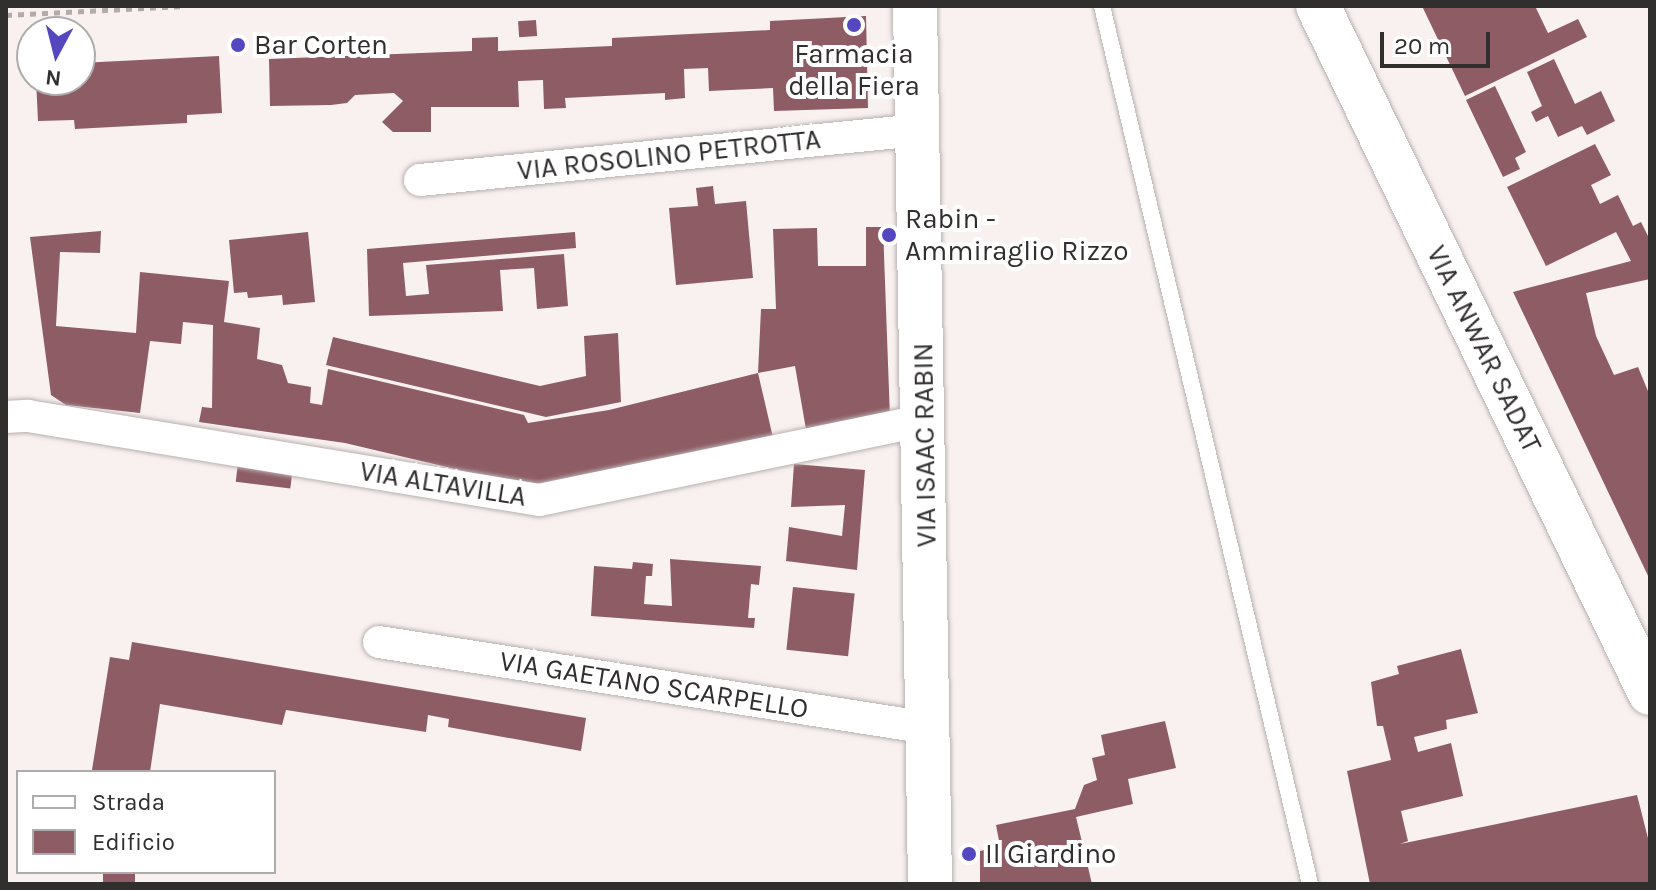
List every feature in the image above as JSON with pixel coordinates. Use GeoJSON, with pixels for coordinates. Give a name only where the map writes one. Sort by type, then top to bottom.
{"type":"FeatureCollection","features":[{"type":"Feature","properties":{"kind":"street","name":"VIA ISAAC RABIN"},"geometry":{"type":"LineString","coordinates":[[915,6],[925,420],[930,884]]}},
{"type":"Feature","properties":{"kind":"street","name":"VIA ANWAR SADAT"},"geometry":{"type":"LineString","coordinates":[[1318,6],[1650,693]]}},
{"type":"Feature","properties":{"kind":"street","name":"VIA ROSOLINO PETROTTA"},"geometry":{"type":"LineString","coordinates":[[420,180],[918,130]]}},
{"type":"Feature","properties":{"kind":"street","name":"VIA ALTAVILLA"},"geometry":{"type":"LineString","coordinates":[[6,417],[28,416],[539,500],[925,420]]}},
{"type":"Feature","properties":{"kind":"street","name":"VIA GAETANO SCARPELLO"},"geometry":{"type":"LineString","coordinates":[[379,642],[929,728]]}},
{"type":"Feature","properties":{"kind":"lane"},"geometry":{"type":"LineString","coordinates":[[1102,6],[1310,884]]}},
{"type":"Feature","properties":{"kind":"path"},"geometry":{"type":"LineString","coordinates":[[6,15],[185,6]]}},
{"type":"Feature","properties":{"kind":"building"},"geometry":{"type":"Polygon","coordinates":[[[1422,6],[1535,6],[1548,33],[1578,19],[1587,37],[1465,96],[1422,6]]]}},
{"type":"Feature","properties":{"kind":"building"},"geometry":{"type":"Polygon","coordinates":[[[866,16],[868,108],[774,111],[773,88],[709,91],[708,68],[684,69],[685,98],[665,100],[665,93],[565,98],[566,108],[544,109],[543,80],[518,81],[519,107],[431,107],[431,132],[393,132],[382,122],[403,101],[394,93],[355,95],[347,103],[331,105],[270,106],[269,59],[472,51],[472,38],[498,37],[498,51],[612,46],[612,38],[770,30],[770,21],[866,16]]]}},
{"type":"Feature","properties":{"kind":"building"},"geometry":{"type":"Polygon","coordinates":[[[536,20],[537,36],[519,37],[518,21],[536,20]]]}},
{"type":"Feature","properties":{"kind":"building"},"geometry":{"type":"Polygon","coordinates":[[[219,56],[222,113],[187,115],[187,123],[75,129],[74,120],[38,121],[37,96],[96,96],[96,62],[219,56]]]}},
{"type":"Feature","properties":{"kind":"building"},"geometry":{"type":"Polygon","coordinates":[[[1554,59],[1575,104],[1601,91],[1615,121],[1587,135],[1582,126],[1558,137],[1548,116],[1536,122],[1531,112],[1542,106],[1527,72],[1554,59]]]}},
{"type":"Feature","properties":{"kind":"building"},"geometry":{"type":"Polygon","coordinates":[[[1495,86],[1526,152],[1515,158],[1520,169],[1503,177],[1466,100],[1495,86]]]}},
{"type":"Feature","properties":{"kind":"building"},"geometry":{"type":"Polygon","coordinates":[[[1595,144],[1611,175],[1591,185],[1600,204],[1618,195],[1633,226],[1641,222],[1650,240],[1650,279],[1586,293],[1596,336],[1614,375],[1638,367],[1650,396],[1650,580],[1513,292],[1631,261],[1616,232],[1546,266],[1507,187],[1595,144]]]}},
{"type":"Feature","properties":{"kind":"building"},"geometry":{"type":"Polygon","coordinates":[[[713,186],[715,204],[746,201],[753,278],[676,285],[669,208],[698,206],[696,188],[713,186]]]}},
{"type":"Feature","properties":{"kind":"building"},"geometry":{"type":"Polygon","coordinates":[[[866,227],[883,227],[890,418],[807,435],[795,366],[758,373],[761,309],[776,309],[773,229],[817,228],[818,266],[866,266],[866,227]]]}},
{"type":"Feature","properties":{"kind":"building"},"geometry":{"type":"Polygon","coordinates":[[[101,231],[100,253],[60,252],[56,326],[136,333],[140,272],[229,281],[224,322],[260,328],[257,359],[282,365],[288,383],[311,387],[310,403],[322,405],[328,369],[524,415],[528,423],[609,410],[758,373],[774,442],[548,491],[345,443],[199,422],[202,407],[212,408],[213,325],[183,322],[181,344],[150,341],[140,413],[66,405],[51,395],[30,237],[101,231]]]}},
{"type":"Feature","properties":{"kind":"building"},"geometry":{"type":"Polygon","coordinates":[[[308,232],[315,302],[283,305],[282,295],[248,298],[247,292],[234,293],[229,240],[308,232]]]}},
{"type":"Feature","properties":{"kind":"building"},"geometry":{"type":"Polygon","coordinates":[[[575,232],[576,248],[403,263],[406,296],[429,294],[426,265],[564,254],[568,306],[537,309],[534,268],[500,270],[503,311],[369,316],[367,249],[575,232]]]}},
{"type":"Feature","properties":{"kind":"building"},"geometry":{"type":"Polygon","coordinates":[[[618,333],[621,402],[546,417],[326,365],[333,337],[540,386],[586,376],[584,336],[618,333]]]}},
{"type":"Feature","properties":{"kind":"building"},"geometry":{"type":"Polygon","coordinates":[[[239,455],[294,462],[290,489],[236,482],[239,455]]]}},
{"type":"Feature","properties":{"kind":"building"},"geometry":{"type":"Polygon","coordinates":[[[794,464],[865,470],[857,570],[786,561],[789,527],[842,536],[845,505],[791,507],[794,464]]]}},
{"type":"Feature","properties":{"kind":"building"},"geometry":{"type":"Polygon","coordinates":[[[670,559],[761,566],[759,585],[751,584],[748,618],[755,618],[754,628],[591,616],[594,566],[632,569],[633,562],[653,564],[652,576],[646,576],[644,604],[672,606],[670,559]]]}},
{"type":"Feature","properties":{"kind":"building"},"geometry":{"type":"Polygon","coordinates":[[[793,587],[855,593],[848,656],[786,650],[793,587]]]}},
{"type":"Feature","properties":{"kind":"building"},"geometry":{"type":"Polygon","coordinates":[[[132,642],[586,718],[581,751],[448,727],[449,719],[428,715],[426,732],[286,710],[282,725],[160,704],[150,770],[92,770],[110,657],[129,660],[132,642]]]}},
{"type":"Feature","properties":{"kind":"building"},"geometry":{"type":"Polygon","coordinates":[[[1461,649],[1478,713],[1446,720],[1447,729],[1414,737],[1418,752],[1451,743],[1463,796],[1401,811],[1408,841],[1400,844],[1637,795],[1650,846],[1650,884],[1370,884],[1347,771],[1391,760],[1383,726],[1377,726],[1371,682],[1399,674],[1397,666],[1461,649]]]}},
{"type":"Feature","properties":{"kind":"building"},"geometry":{"type":"Polygon","coordinates":[[[1165,721],[1176,768],[1128,779],[1133,804],[1076,817],[1092,884],[980,884],[980,851],[1000,846],[996,825],[1075,809],[1084,785],[1097,780],[1092,758],[1105,755],[1101,735],[1165,721]]]}},
{"type":"Feature","properties":{"kind":"building"},"geometry":{"type":"Polygon","coordinates":[[[103,874],[135,874],[135,884],[103,884],[103,874]]]}},
{"type":"Feature","properties":{"kind":"place","name":"Farmacia della Fiera"},"geometry":{"type":"Point","coordinates":[854,25]}},
{"type":"Feature","properties":{"kind":"place","name":"Bar Corten"},"geometry":{"type":"Point","coordinates":[238,45]}},
{"type":"Feature","properties":{"kind":"place","name":"Rabin - Ammiraglio Rizzo"},"geometry":{"type":"Point","coordinates":[889,235]}},
{"type":"Feature","properties":{"kind":"place","name":"Il Giardino"},"geometry":{"type":"Point","coordinates":[969,854]}}]}
